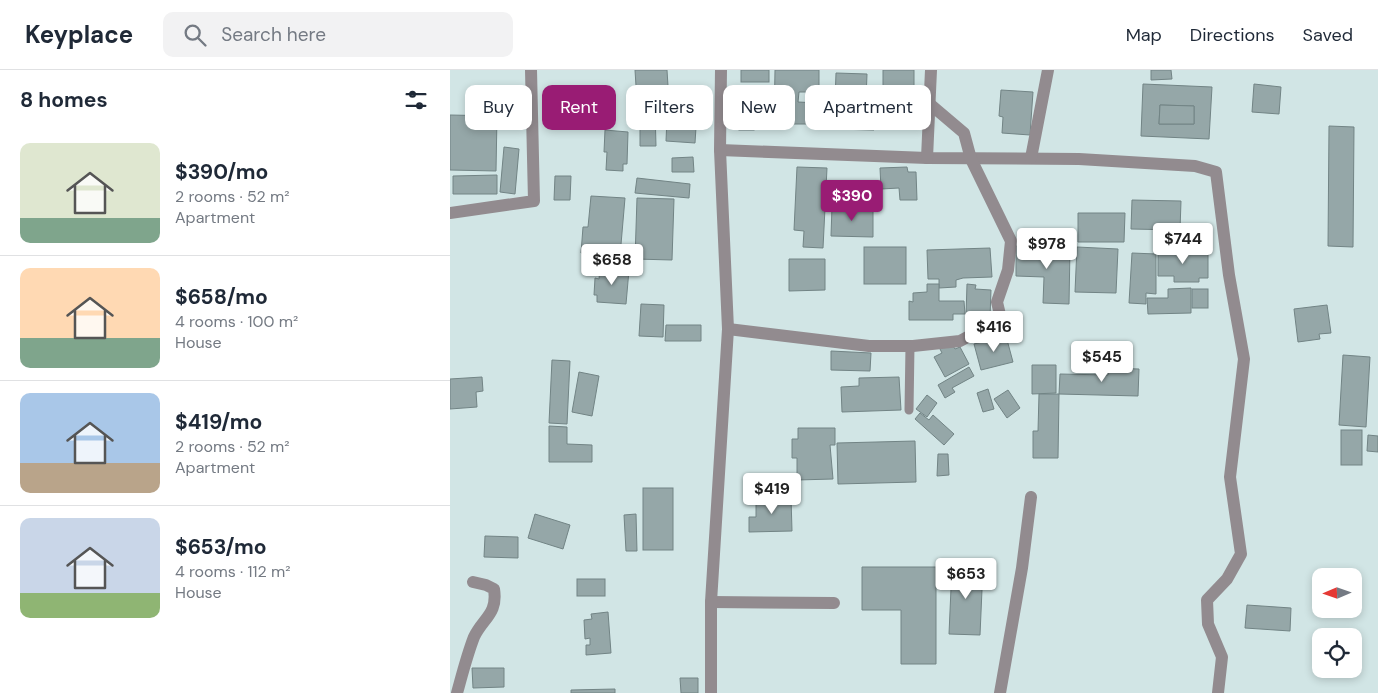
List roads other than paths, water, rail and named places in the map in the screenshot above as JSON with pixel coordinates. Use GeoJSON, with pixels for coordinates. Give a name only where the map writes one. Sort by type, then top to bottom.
{"type":"FeatureCollection","features":[{"type":"Feature","properties":{"kind":"street"},"geometry":{"type":"LineString","coordinates":[[450,213],[534,201],[531,70]]}},
{"type":"Feature","properties":{"kind":"street"},"geometry":{"type":"LineString","coordinates":[[711,693],[712,602],[728,329],[720,150],[721,70]]}},
{"type":"Feature","properties":{"kind":"street"},"geometry":{"type":"LineString","coordinates":[[931,70],[931,85]]}},
{"type":"Feature","properties":{"kind":"street"},"geometry":{"type":"LineString","coordinates":[[1030,158],[1048,70]]}},
{"type":"Feature","properties":{"kind":"street"},"geometry":{"type":"LineString","coordinates":[[728,329],[868,346],[910,346],[960,341],[1001,319],[997,302],[1008,270],[1011,241],[971,159],[964,133],[931,105]]}},
{"type":"Feature","properties":{"kind":"street"},"geometry":{"type":"LineString","coordinates":[[927,158],[929,130]]}},
{"type":"Feature","properties":{"kind":"street"},"geometry":{"type":"LineString","coordinates":[[720,150],[927,158],[1030,158],[1195,166],[1216,172],[1229,275],[1244,359],[1230,477],[1241,554],[1227,579],[1207,600],[1208,624],[1222,657],[1218,693]]}},
{"type":"Feature","properties":{"kind":"street"},"geometry":{"type":"LineString","coordinates":[[1000,693],[1031,497]]}},
{"type":"Feature","properties":{"kind":"street"},"geometry":{"type":"LineString","coordinates":[[457,693],[475,636],[489,618],[496,601],[494,590],[486,585],[473,582]]}},
{"type":"Feature","properties":{"kind":"street"},"geometry":{"type":"LineString","coordinates":[[712,602],[834,602]]}},
{"type":"Feature","properties":{"kind":"lane"},"geometry":{"type":"LineString","coordinates":[[909,410],[910,346]]}}]}
